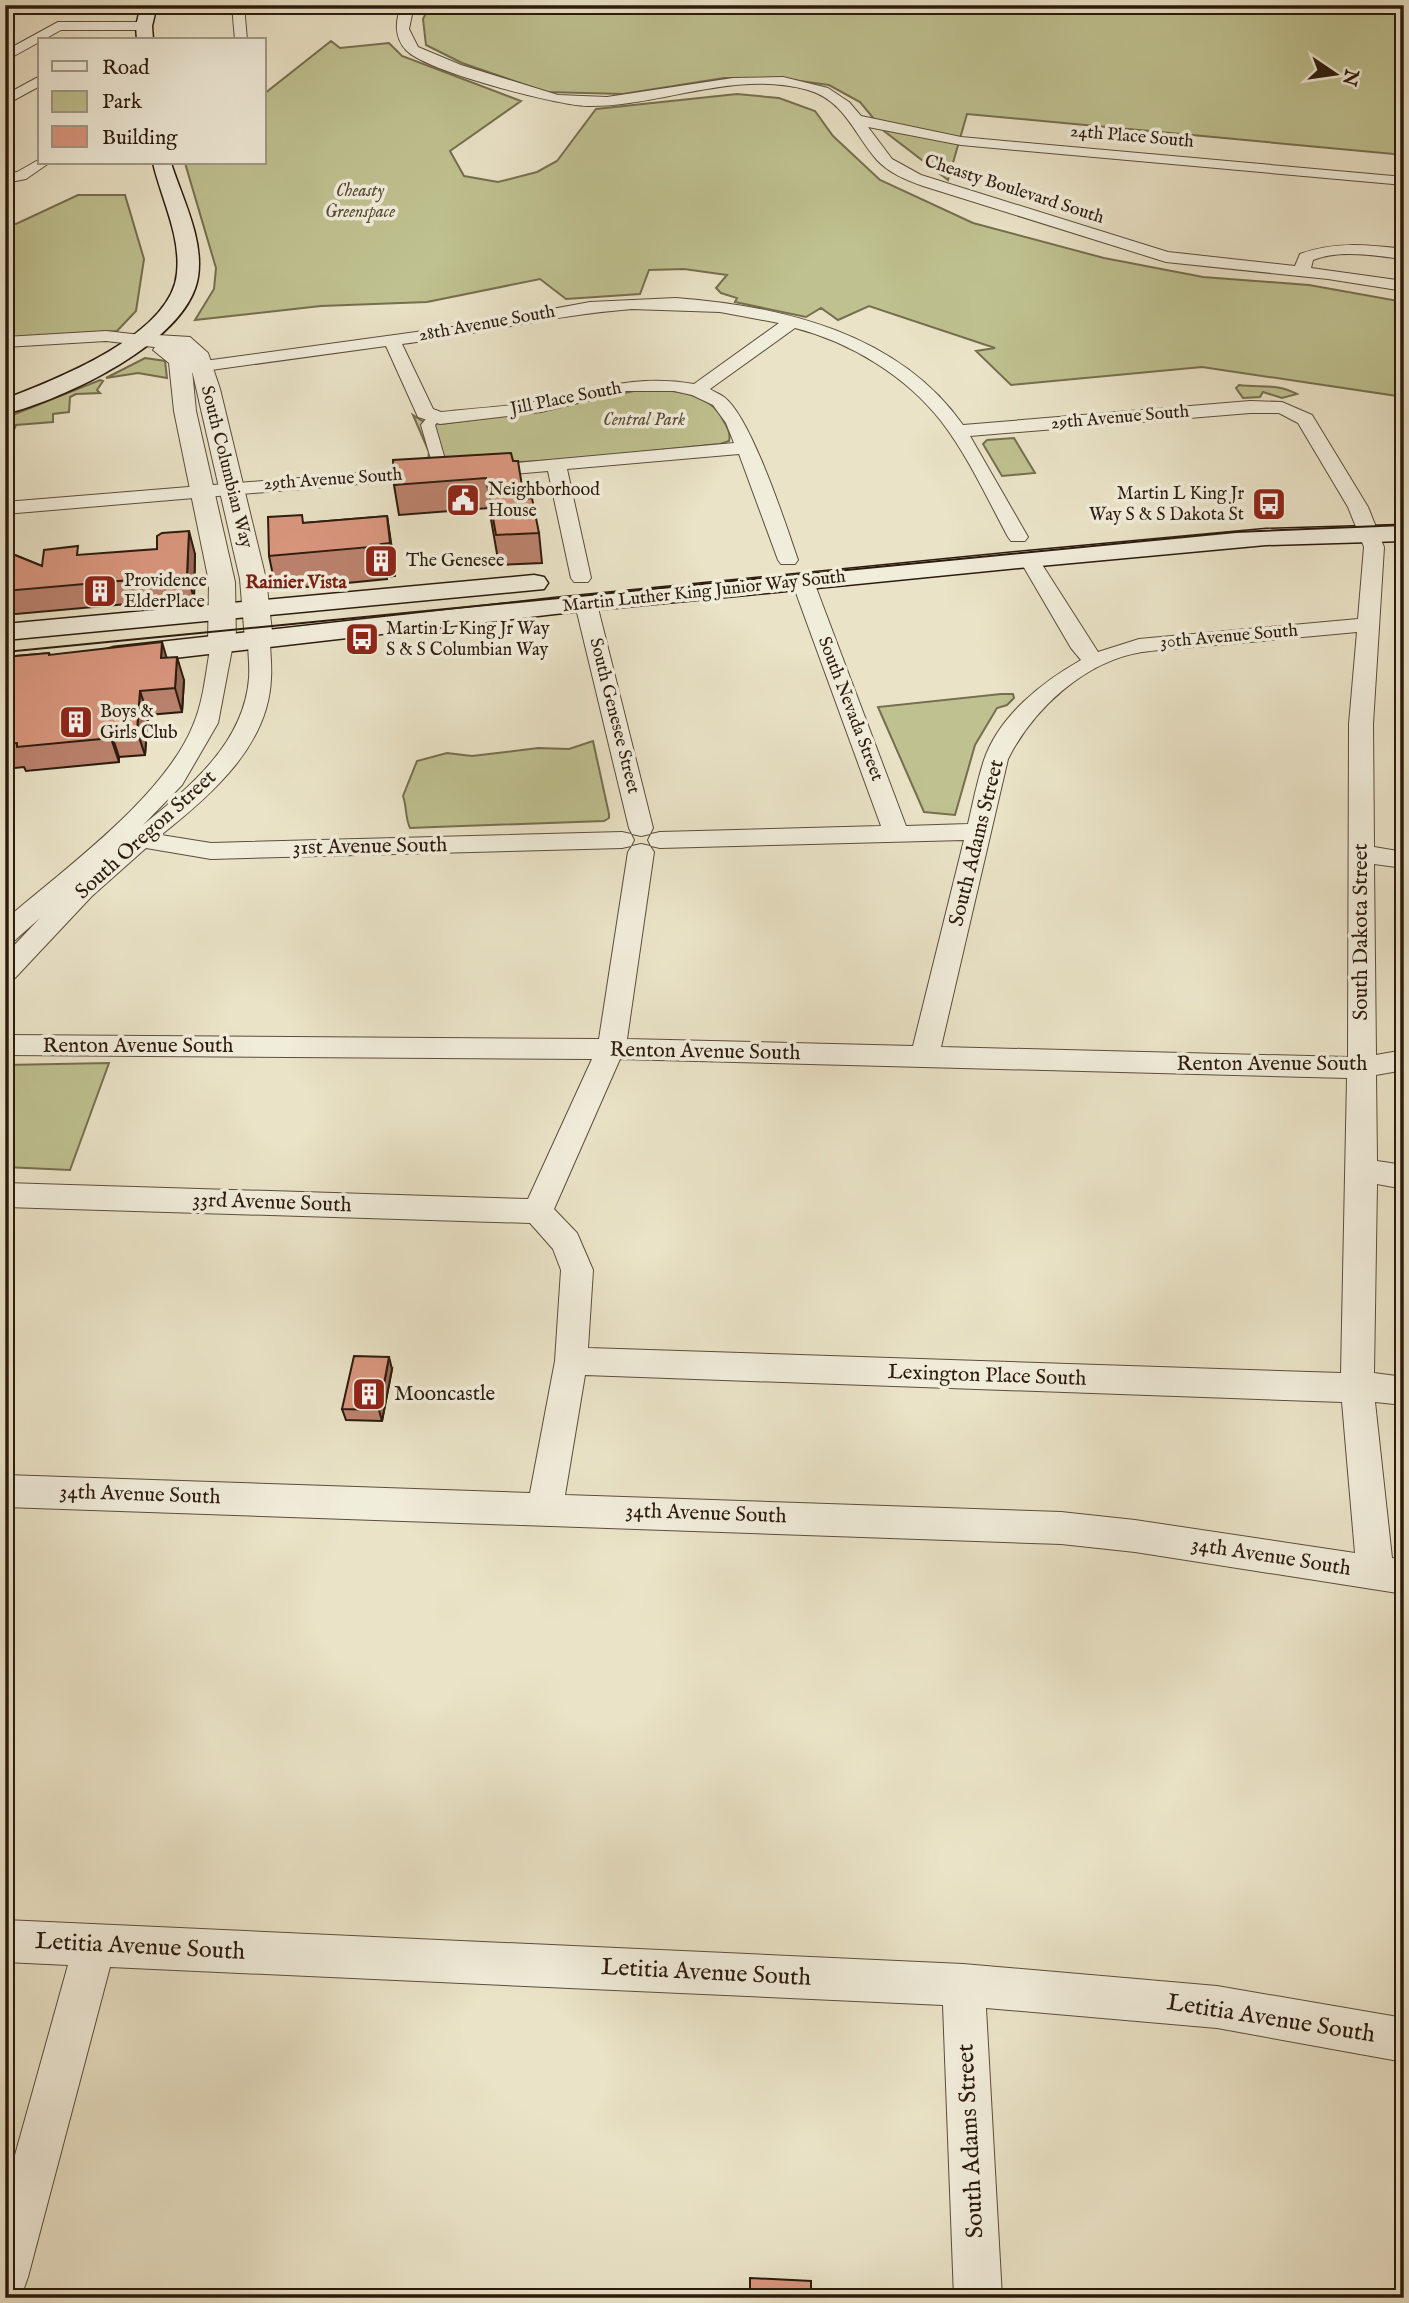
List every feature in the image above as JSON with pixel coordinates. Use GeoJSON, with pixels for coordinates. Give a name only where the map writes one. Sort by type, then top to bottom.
{"type":"FeatureCollection","features":[{"type":"Feature","properties":{"kind":"main road"},"geometry":{"type":"LineString","coordinates":[[144,32],[149,5]]}},
{"type":"Feature","properties":{"kind":"main road"},"geometry":{"type":"LineString","coordinates":[[5,407],[99,369],[122,356],[141,340],[174,304],[185,286],[187,252],[162,164]]}},
{"type":"Feature","properties":{"kind":"main road","name":"Martin Luther King Junior Way South"},"geometry":{"type":"LineString","coordinates":[[1023,548],[1266,537],[1363,520],[1389,508]]}},
{"type":"Feature","properties":{"kind":"main road","name":"Martin Luther King Junior Way South"},"geometry":{"type":"LineString","coordinates":[[1325,509],[1404,533]]}},
{"type":"Feature","properties":{"kind":"main road","name":"Martin Luther King Junior Way South"},"geometry":{"type":"LineString","coordinates":[[5,632],[254,609],[583,591],[796,571],[1023,548],[1270,512]]}},
{"type":"Feature","properties":{"kind":"main road","name":"Martin Luther King Junior Way South"},"geometry":{"type":"LineString","coordinates":[[85,659],[259,640],[583,591]]}},
{"type":"Feature","properties":{"kind":"street"},"geometry":{"type":"LineString","coordinates":[[238,5],[241,38]]}},
{"type":"Feature","properties":{"kind":"street","name":"Cheasty Boulevard South"},"geometry":{"type":"LineString","coordinates":[[408,5],[403,24],[405,40],[413,50],[539,97],[569,101],[605,101],[727,82],[784,82],[810,86],[835,96],[859,120],[882,157],[908,176],[928,183],[1166,257],[1213,264],[1302,271],[1404,286]]}},
{"type":"Feature","properties":{"kind":"street"},"geometry":{"type":"LineString","coordinates":[[5,57],[51,28],[144,32]]}},
{"type":"Feature","properties":{"kind":"street"},"geometry":{"type":"LineString","coordinates":[[108,38],[122,33],[144,32]]}},
{"type":"Feature","properties":{"kind":"street"},"geometry":{"type":"LineString","coordinates":[[5,102],[38,81]]}},
{"type":"Feature","properties":{"kind":"street","name":"24th Place South"},"geometry":{"type":"LineString","coordinates":[[859,120],[887,128],[961,141],[1404,181]]}},
{"type":"Feature","properties":{"kind":"street"},"geometry":{"type":"LineString","coordinates":[[8,179],[22,176],[40,164]]}},
{"type":"Feature","properties":{"kind":"street"},"geometry":{"type":"LineString","coordinates":[[1302,271],[1306,257],[1324,251],[1352,249],[1404,254]]}},
{"type":"Feature","properties":{"kind":"street","name":"28th Avenue South"},"geometry":{"type":"LineString","coordinates":[[191,367],[476,329],[559,311],[627,304],[694,305],[750,312],[792,322]]}},
{"type":"Feature","properties":{"kind":"street"},"geometry":{"type":"LineString","coordinates":[[697,390],[792,322],[826,333],[879,356],[922,389],[958,431],[1023,548],[1082,648],[1093,660]]}},
{"type":"Feature","properties":{"kind":"street"},"geometry":{"type":"LineString","coordinates":[[5,342],[27,343],[106,336],[141,340]]}},
{"type":"Feature","properties":{"kind":"street","name":"South Columbian Way"},"geometry":{"type":"LineString","coordinates":[[141,340],[173,353],[191,367],[209,389],[253,579],[259,640]]}},
{"type":"Feature","properties":{"kind":"street"},"geometry":{"type":"LineString","coordinates":[[392,341],[425,413],[435,417],[428,425],[442,473]]}},
{"type":"Feature","properties":{"kind":"street","name":"South Columbian Way"},"geometry":{"type":"LineString","coordinates":[[191,367],[181,393],[200,491],[222,582],[222,644]]}},
{"type":"Feature","properties":{"kind":"street","name":"Jill Place South"},"geometry":{"type":"LineString","coordinates":[[435,417],[445,419],[518,410],[637,385],[697,390]]}},
{"type":"Feature","properties":{"kind":"street","name":"South Nevada Street"},"geometry":{"type":"LineString","coordinates":[[697,390],[719,401],[726,408],[745,448],[796,571],[897,835]]}},
{"type":"Feature","properties":{"kind":"street","name":"29th Avenue South"},"geometry":{"type":"LineString","coordinates":[[958,431],[1250,407],[1282,408]]}},
{"type":"Feature","properties":{"kind":"street","name":"South Dakota Street"},"geometry":{"type":"LineString","coordinates":[[1282,408],[1305,419],[1363,520],[1374,547],[1361,724],[1362,1170],[1357,1387],[1390,1575]]}},
{"type":"Feature","properties":{"kind":"street","name":"29th Avenue South"},"geometry":{"type":"LineString","coordinates":[[5,508],[231,488],[557,466],[745,448]]}},
{"type":"Feature","properties":{"kind":"street","name":"South Genesee Street"},"geometry":{"type":"LineString","coordinates":[[538,1211],[611,1049],[641,840],[557,466]]}},
{"type":"Feature","properties":{"kind":"street","name":"30th Avenue South"},"geometry":{"type":"LineString","coordinates":[[1093,660],[1139,646],[1367,625]]}},
{"type":"Feature","properties":{"kind":"street","name":"South Oregon Street"},"geometry":{"type":"LineString","coordinates":[[5,935],[132,836],[206,784],[232,755],[248,727],[260,681],[259,640]]}},
{"type":"Feature","properties":{"kind":"street","name":"South Oregon Street"},"geometry":{"type":"LineString","coordinates":[[5,971],[110,864],[173,780],[206,723],[222,644]]}},
{"type":"Feature","properties":{"kind":"street","name":"South Adams Street"},"geometry":{"type":"LineString","coordinates":[[924,1058],[996,760],[1006,736],[1038,701],[1093,660]]}},
{"type":"Feature","properties":{"kind":"street","name":"31st Avenue South"},"geometry":{"type":"LineString","coordinates":[[132,836],[211,851],[980,832]]}},
{"type":"Feature","properties":{"kind":"street"},"geometry":{"type":"LineString","coordinates":[[1362,854],[1404,860]]}},
{"type":"Feature","properties":{"kind":"street","name":"Renton Avenue South"},"geometry":{"type":"LineString","coordinates":[[5,1045],[611,1049],[1360,1068],[1404,1060]]}},
{"type":"Feature","properties":{"kind":"street"},"geometry":{"type":"LineString","coordinates":[[1362,1170],[1404,1177]]}},
{"type":"Feature","properties":{"kind":"street","name":"33rd Avenue South"},"geometry":{"type":"LineString","coordinates":[[5,1195],[538,1211]]}},
{"type":"Feature","properties":{"kind":"street"},"geometry":{"type":"LineString","coordinates":[[538,1211],[566,1242],[577,1270],[571,1361],[545,1508]]}},
{"type":"Feature","properties":{"kind":"street","name":"Lexington Place South"},"geometry":{"type":"LineString","coordinates":[[571,1361],[1357,1387],[1404,1391]]}},
{"type":"Feature","properties":{"kind":"street","name":"34th Avenue South"},"geometry":{"type":"LineString","coordinates":[[5,1491],[1060,1528],[1135,1536],[1390,1575]]}},
{"type":"Feature","properties":{"kind":"street","name":"Letitia Avenue South"},"geometry":{"type":"LineString","coordinates":[[5,1941],[963,1984],[1217,2007],[1404,2040]]}},
{"type":"Feature","properties":{"kind":"street"},"geometry":{"type":"LineString","coordinates":[[5,2277],[94,1946]]}},
{"type":"Feature","properties":{"kind":"street","name":"South Adams Street"},"geometry":{"type":"LineString","coordinates":[[963,1984],[978,2298]]}},
{"type":"Feature","properties":{"kind":"green space"},"geometry":{"type":"Polygon","coordinates":[[[430,5],[1404,5],[1404,155],[967,114],[948,180],[884,131],[860,102],[829,85],[785,79],[724,78],[623,94],[546,92],[462,63],[426,45],[423,19],[430,5]]]}},
{"type":"Feature","properties":{"kind":"green space","name":"Cheasty Greenspace"},"geometry":{"type":"Polygon","coordinates":[[[331,41],[340,48],[389,43],[402,56],[521,101],[450,151],[464,176],[498,182],[537,172],[557,161],[596,109],[737,94],[779,98],[815,111],[833,136],[880,180],[973,223],[1104,258],[1203,277],[1309,285],[1404,302],[1404,397],[1202,367],[1011,385],[976,351],[995,348],[869,306],[838,320],[821,308],[806,317],[735,302],[737,298],[721,293],[716,288],[727,275],[684,269],[649,270],[640,294],[566,299],[540,279],[427,302],[321,306],[195,320],[214,289],[216,268],[185,164],[266,164],[266,92],[331,41]]]}},
{"type":"Feature","properties":{"kind":"green space"},"geometry":{"type":"Polygon","coordinates":[[[78,195],[125,195],[144,259],[136,311],[117,331],[5,337],[5,223],[16,224],[78,195]]]}},
{"type":"Feature","properties":{"kind":"green space"},"geometry":{"type":"Polygon","coordinates":[[[145,358],[165,361],[167,378],[138,373],[106,378],[145,358]]]}},
{"type":"Feature","properties":{"kind":"green space"},"geometry":{"type":"Polygon","coordinates":[[[103,381],[97,390],[100,393],[76,394],[70,397],[69,412],[53,414],[53,422],[16,425],[13,432],[5,432],[5,418],[103,381]]]}},
{"type":"Feature","properties":{"kind":"green space"},"geometry":{"type":"Polygon","coordinates":[[[1239,385],[1275,387],[1297,394],[1282,398],[1263,392],[1260,397],[1243,398],[1236,388],[1239,385]]]}},
{"type":"Feature","properties":{"kind":"green space","name":"Central Park"},"geometry":{"type":"Polygon","coordinates":[[[643,389],[688,394],[709,403],[726,425],[729,441],[538,461],[428,461],[429,452],[413,415],[424,422],[441,424],[546,410],[643,389]]]}},
{"type":"Feature","properties":{"kind":"green space"},"geometry":{"type":"Polygon","coordinates":[[[1014,438],[1035,473],[1002,476],[983,444],[987,440],[1014,438]]]}},
{"type":"Feature","properties":{"kind":"green space"},"geometry":{"type":"Polygon","coordinates":[[[1013,694],[1014,698],[1007,705],[997,708],[975,745],[955,815],[924,812],[878,707],[1013,694]]]}},
{"type":"Feature","properties":{"kind":"green space"},"geometry":{"type":"Polygon","coordinates":[[[593,741],[609,814],[609,818],[604,821],[410,828],[403,796],[417,761],[447,753],[472,756],[538,748],[569,749],[593,741]]]}},
{"type":"Feature","properties":{"kind":"green space"},"geometry":{"type":"Polygon","coordinates":[[[109,1063],[70,1170],[5,1167],[5,1065],[109,1063]]]}},
{"type":"Feature","properties":{"kind":"building"},"geometry":{"type":"Polygon","coordinates":[[[511,453],[513,461],[518,461],[524,499],[532,498],[539,533],[496,535],[486,478],[394,485],[393,460],[511,453]]]}},
{"type":"Feature","properties":{"kind":"building"},"geometry":{"type":"Polygon","coordinates":[[[302,515],[303,523],[387,516],[390,543],[381,544],[382,546],[269,556],[268,517],[302,515]]]}},
{"type":"Feature","properties":{"kind":"building"},"geometry":{"type":"Polygon","coordinates":[[[189,531],[187,575],[5,591],[5,551],[42,566],[44,550],[78,546],[77,555],[157,549],[157,536],[162,533],[189,531]]]}},
{"type":"Feature","properties":{"kind":"building","name":"Boys & Girls Club"},"geometry":{"type":"Polygon","coordinates":[[[162,642],[161,658],[177,657],[175,688],[140,691],[137,731],[111,733],[111,738],[17,747],[17,743],[5,744],[5,657],[49,655],[162,642]]]}},
{"type":"Feature","properties":{"kind":"building","name":"Mooncastle"},"geometry":{"type":"Polygon","coordinates":[[[354,1356],[389,1357],[379,1410],[342,1409],[354,1356]]]}},
{"type":"Feature","properties":{"kind":"building"},"geometry":{"type":"Polygon","coordinates":[[[750,2278],[811,2281],[811,2298],[750,2298],[750,2278]]]}},
{"type":"Feature","properties":{"kind":"tram line"},"geometry":{"type":"LineString","coordinates":[[5,652],[1236,532],[1404,525]]}},
{"type":"Feature","properties":{"kind":"place","name":"Neighborhood House"},"geometry":{"type":"Point","coordinates":[463,500]}},
{"type":"Feature","properties":{"kind":"place","name":"Martin L King Jr Way S & S Dakota St"},"geometry":{"type":"Point","coordinates":[1269,504]}},
{"type":"Feature","properties":{"kind":"place","name":"The Genesee"},"geometry":{"type":"Point","coordinates":[381,561]}},
{"type":"Feature","properties":{"kind":"place","name":"Providence ElderPlace"},"geometry":{"type":"Point","coordinates":[100,591]}},
{"type":"Feature","properties":{"kind":"place","name":"Martin L King Jr Way S & S Columbian Way"},"geometry":{"type":"Point","coordinates":[362,639]}},
{"type":"Feature","properties":{"kind":"place","name":"Boys & Girls Club"},"geometry":{"type":"Point","coordinates":[76,722]}},
{"type":"Feature","properties":{"kind":"place","name":"Mooncastle"},"geometry":{"type":"Point","coordinates":[369,1394]}},
{"type":"Feature","properties":{"kind":"district","name":"Rainier Vista"},"geometry":{"type":"Point","coordinates":[296,583]}}]}
